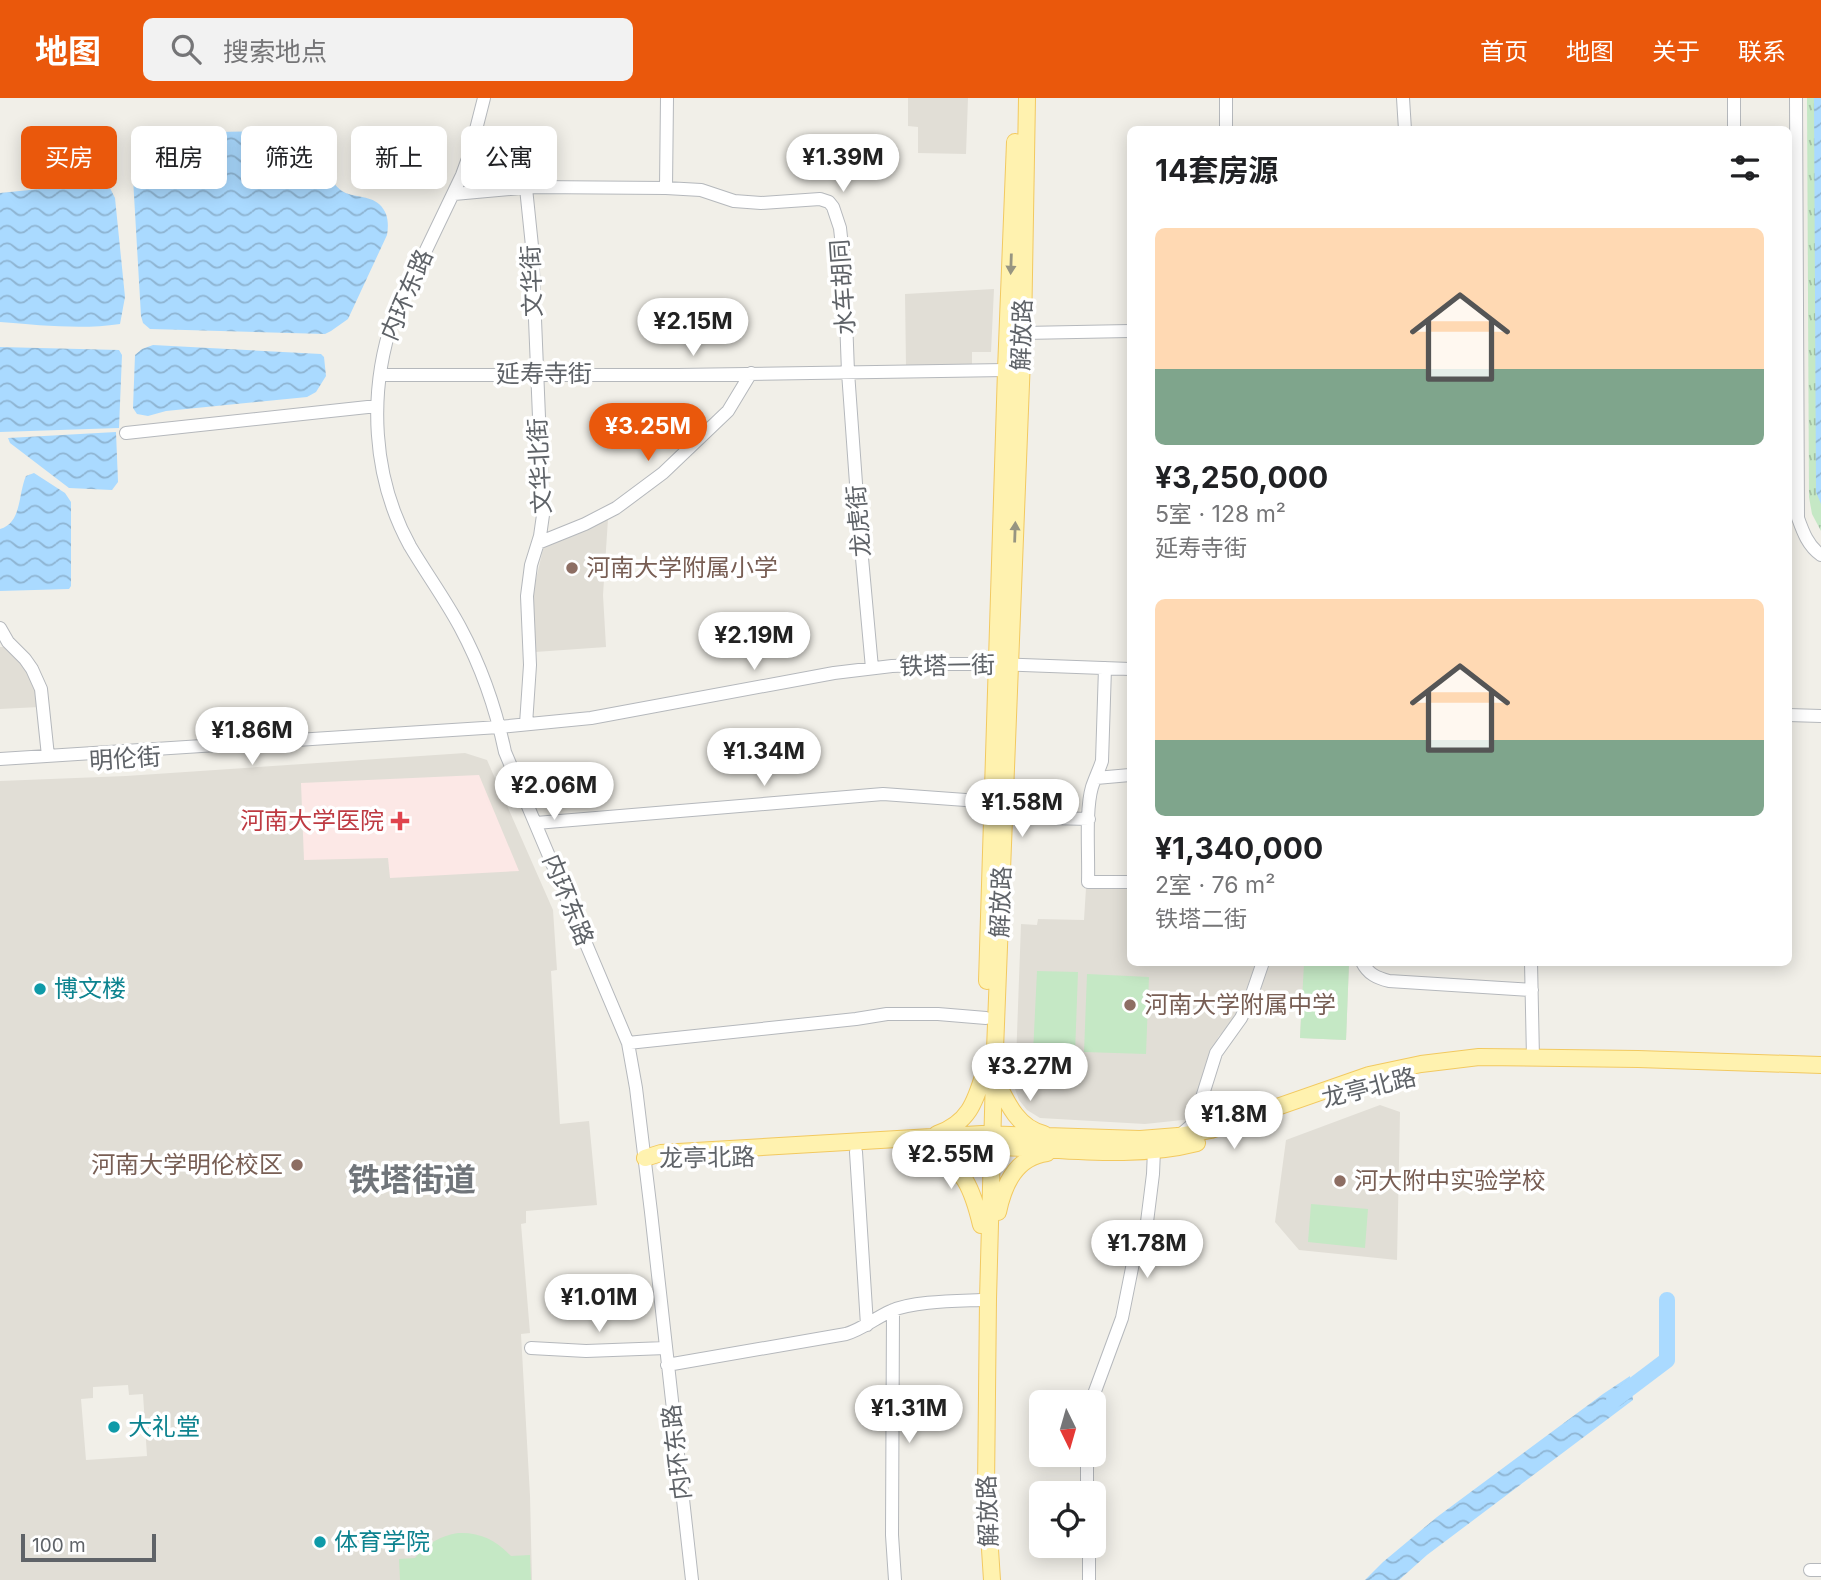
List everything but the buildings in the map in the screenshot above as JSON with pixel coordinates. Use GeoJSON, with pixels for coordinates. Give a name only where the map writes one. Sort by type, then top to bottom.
{"type":"FeatureCollection","features":[{"type":"Feature","properties":{"kind":"main road","name":"解放路"},"geometry":{"type":"LineString","coordinates":[[992,1580],[986,1488],[986,1226],[989,1074],[1004,817],[1001,667],[1006,370],[1017,98]]}},
{"type":"Feature","properties":{"kind":"main road","name":"解放路"},"geometry":{"type":"LineString","coordinates":[[989,1074],[986,1018],[993,802],[1023,333],[1027,98]]}},
{"type":"Feature","properties":{"kind":"main road","name":"龙亭北路"},"geometry":{"type":"LineString","coordinates":[[1063,1144],[1178,1136],[1211,1130],[1369,1075],[1460,1059],[1638,1059],[1821,1065]]}},
{"type":"Feature","properties":{"kind":"main road","name":"龙亭北路"},"geometry":{"type":"LineString","coordinates":[[645,1158],[660,1153],[988,1140],[1154,1150],[1173,1148],[1213,1139],[1304,1105],[1372,1085],[1461,1069],[1638,1069],[1821,1074]]}},
{"type":"Feature","properties":{"kind":"main road"},"geometry":{"type":"LineString","coordinates":[[989,1074],[1019,1119],[1038,1133],[1063,1144],[1022,1163],[1007,1181],[998,1211],[986,1226],[965,1178],[926,1143],[950,1129],[965,1116],[989,1074]]}},
{"type":"Feature","properties":{"kind":"main road","name":"龙亭北路"},"geometry":{"type":"LineString","coordinates":[[645,1158],[662,1163],[856,1152],[926,1143]]}},
{"type":"Feature","properties":{"kind":"main road","name":"解放路"},"geometry":{"type":"LineString","coordinates":[[984,1580],[979,1489],[981,1300],[986,1226]]}},
{"type":"Feature","properties":{"kind":"street","name":"内环东路"},"geometry":{"type":"LineString","coordinates":[[484,98],[471,153],[394,317],[384,349],[377,406],[378,445],[384,475],[400,525],[465,637],[487,688],[505,752],[628,1043],[645,1158],[692,1580]]}},
{"type":"Feature","properties":{"kind":"street"},"geometry":{"type":"LineString","coordinates":[[557,188],[666,188],[667,98]]}},
{"type":"Feature","properties":{"kind":"street"},"geometry":{"type":"LineString","coordinates":[[1226,98],[1226,126]]}},
{"type":"Feature","properties":{"kind":"street"},"geometry":{"type":"LineString","coordinates":[[1403,98],[1405,126]]}},
{"type":"Feature","properties":{"kind":"street"},"geometry":{"type":"LineString","coordinates":[[1734,98],[1734,126]]}},
{"type":"Feature","properties":{"kind":"street"},"geometry":{"type":"LineString","coordinates":[[1796,98],[1793,290],[1798,518],[1811,546],[1821,555]]}},
{"type":"Feature","properties":{"kind":"street","name":"水车胡同"},"geometry":{"type":"LineString","coordinates":[[666,188],[701,190],[734,201],[761,203],[821,199],[829,202],[840,229],[848,372]]}},
{"type":"Feature","properties":{"kind":"street"},"geometry":{"type":"LineString","coordinates":[[454,194],[514,189]]}},
{"type":"Feature","properties":{"kind":"street","name":"文华街"},"geometry":{"type":"LineString","coordinates":[[526,189],[532,246],[536,374]]}},
{"type":"Feature","properties":{"kind":"street"},"geometry":{"type":"LineString","coordinates":[[1023,333],[1127,331]]}},
{"type":"Feature","properties":{"kind":"street","name":"延寿寺街"},"geometry":{"type":"LineString","coordinates":[[380,375],[1006,370]]}},
{"type":"Feature","properties":{"kind":"street","name":"龙虎街"},"geometry":{"type":"LineString","coordinates":[[848,372],[872,668]]}},
{"type":"Feature","properties":{"kind":"street"},"geometry":{"type":"LineString","coordinates":[[538,543],[616,508],[663,473],[728,411],[751,373]]}},
{"type":"Feature","properties":{"kind":"street","name":"文华北街"},"geometry":{"type":"LineString","coordinates":[[526,724],[530,665],[527,596],[543,515],[536,374]]}},
{"type":"Feature","properties":{"kind":"street"},"geometry":{"type":"LineString","coordinates":[[126,433],[377,406]]}},
{"type":"Feature","properties":{"kind":"street"},"geometry":{"type":"LineString","coordinates":[[0,628],[8,642],[26,659],[41,689],[48,756]]}},
{"type":"Feature","properties":{"kind":"street","name":"铁塔一街"},"geometry":{"type":"LineString","coordinates":[[500,730],[526,724],[591,719],[872,668],[946,664],[1001,667]]}},
{"type":"Feature","properties":{"kind":"street"},"geometry":{"type":"LineString","coordinates":[[1001,667],[1127,669]]}},
{"type":"Feature","properties":{"kind":"street","name":"铁塔一街"},"geometry":{"type":"LineString","coordinates":[[500,730],[591,725],[872,674],[1001,667]]}},
{"type":"Feature","properties":{"kind":"street"},"geometry":{"type":"LineString","coordinates":[[1105,668],[1102,761],[1092,787],[1088,881],[1127,882]]}},
{"type":"Feature","properties":{"kind":"street"},"geometry":{"type":"LineString","coordinates":[[1792,715],[1821,716]]}},
{"type":"Feature","properties":{"kind":"street","name":"明伦街"},"geometry":{"type":"LineString","coordinates":[[0,759],[500,730]]}},
{"type":"Feature","properties":{"kind":"street","name":"明伦街"},"geometry":{"type":"LineString","coordinates":[[0,767],[500,730]]}},
{"type":"Feature","properties":{"kind":"street"},"geometry":{"type":"LineString","coordinates":[[1096,778],[1127,775]]}},
{"type":"Feature","properties":{"kind":"street"},"geometry":{"type":"LineString","coordinates":[[536,822],[883,794],[993,802]]}},
{"type":"Feature","properties":{"kind":"street"},"geometry":{"type":"LineString","coordinates":[[1004,817],[1089,820]]}},
{"type":"Feature","properties":{"kind":"street"},"geometry":{"type":"LineString","coordinates":[[1178,1136],[1194,1122],[1216,1054],[1241,1018],[1262,966]]}},
{"type":"Feature","properties":{"kind":"street"},"geometry":{"type":"LineString","coordinates":[[1364,966],[1375,977],[1389,981],[1532,990]]}},
{"type":"Feature","properties":{"kind":"street"},"geometry":{"type":"LineString","coordinates":[[1531,966],[1533,1058]]}},
{"type":"Feature","properties":{"kind":"street"},"geometry":{"type":"LineString","coordinates":[[628,1043],[887,1014],[986,1018]]}},
{"type":"Feature","properties":{"kind":"street"},"geometry":{"type":"LineString","coordinates":[[1095,1390],[1122,1318],[1133,1263],[1146,1230],[1154,1150]]}},
{"type":"Feature","properties":{"kind":"street"},"geometry":{"type":"LineString","coordinates":[[856,1152],[867,1325]]}},
{"type":"Feature","properties":{"kind":"street"},"geometry":{"type":"LineString","coordinates":[[667,1365],[846,1334],[859,1330],[893,1310],[925,1304],[981,1300]]}},
{"type":"Feature","properties":{"kind":"street"},"geometry":{"type":"LineString","coordinates":[[893,1310],[892,1535],[895,1580]]}},
{"type":"Feature","properties":{"kind":"street"},"geometry":{"type":"LineString","coordinates":[[531,1348],[586,1351],[666,1348]]}},
{"type":"Feature","properties":{"kind":"street"},"geometry":{"type":"LineString","coordinates":[[1089,1558],[1089,1580]]}},
{"type":"Feature","properties":{"kind":"shaded area"},"geometry":{"type":"Polygon","coordinates":[[[908,98],[968,98],[966,154],[918,153],[918,127],[908,126],[908,98]]]}},
{"type":"Feature","properties":{"kind":"shaded area"},"geometry":{"type":"Polygon","coordinates":[[[994,289],[991,352],[972,352],[972,364],[906,366],[905,294],[994,289]]]}},
{"type":"Feature","properties":{"kind":"shaded area","name":"河南大学附属小学"},"geometry":{"type":"Polygon","coordinates":[[[608,519],[603,595],[606,647],[535,652],[533,592],[544,545],[608,519]]]}},
{"type":"Feature","properties":{"kind":"shaded area"},"geometry":{"type":"Polygon","coordinates":[[[0,647],[7,647],[27,670],[37,691],[39,707],[0,709],[0,647]]]}},
{"type":"Feature","properties":{"kind":"shaded area","name":"河南大学明伦校区"},"geometry":{"type":"Polygon","coordinates":[[[465,753],[487,760],[553,910],[557,970],[551,971],[560,1124],[589,1121],[597,1205],[526,1211],[526,1223],[521,1224],[530,1333],[521,1334],[532,1580],[0,1580],[0,781],[126,776],[465,753]],[[128,1385],[93,1387],[93,1398],[81,1399],[86,1460],[147,1456],[143,1394],[129,1395],[128,1385]]]}},
{"type":"Feature","properties":{"kind":"shaded area","name":"河南大学医院"},"geometry":{"type":"Polygon","coordinates":[[[479,775],[519,871],[390,878],[388,858],[304,860],[301,783],[479,775]]]}},
{"type":"Feature","properties":{"kind":"shaded area","name":"河南大学附属中学"},"geometry":{"type":"Polygon","coordinates":[[[1086,888],[1127,889],[1127,966],[1349,966],[1346,1040],[1300,1038],[1301,1014],[1284,1002],[1259,997],[1260,990],[1247,988],[1242,1009],[1219,1036],[1209,1055],[1192,1119],[1145,1124],[1040,1118],[1027,1110],[1015,1089],[1021,924],[1037,925],[1038,919],[1084,920],[1086,888]]]}},
{"type":"Feature","properties":{"kind":"shaded area","name":"河大附中实验学校"},"geometry":{"type":"Polygon","coordinates":[[[1380,1105],[1400,1112],[1397,1260],[1299,1250],[1275,1222],[1286,1140],[1380,1105]]]}},
{"type":"Feature","properties":{"kind":"green space"},"geometry":{"type":"Polygon","coordinates":[[[1807,98],[1821,98],[1821,531],[1812,514],[1809,497],[1807,98]]]}},
{"type":"Feature","properties":{"kind":"green space"},"geometry":{"type":"Polygon","coordinates":[[[1304,966],[1349,966],[1346,1040],[1300,1038],[1304,966]]]}},
{"type":"Feature","properties":{"kind":"green space"},"geometry":{"type":"Polygon","coordinates":[[[1037,971],[1078,972],[1075,1054],[1033,1053],[1037,971]]]}},
{"type":"Feature","properties":{"kind":"green space"},"geometry":{"type":"Polygon","coordinates":[[[1087,974],[1149,977],[1146,1054],[1084,1052],[1087,974]]]}},
{"type":"Feature","properties":{"kind":"green space"},"geometry":{"type":"Polygon","coordinates":[[[1311,1204],[1368,1209],[1365,1248],[1308,1242],[1311,1204]]]}},
{"type":"Feature","properties":{"kind":"green space"},"geometry":{"type":"Polygon","coordinates":[[[458,1533],[487,1538],[511,1556],[530,1555],[531,1580],[400,1580],[399,1559],[415,1558],[434,1541],[458,1533]]]}},
{"type":"Feature","properties":{"kind":"water"},"geometry":{"type":"Polygon","coordinates":[[[1814,98],[1821,98],[1821,504],[1816,492],[1814,98]]]}},
{"type":"Feature","properties":{"kind":"water"},"geometry":{"type":"Polygon","coordinates":[[[227,132],[241,132],[241,189],[337,189],[337,186],[351,195],[375,201],[386,214],[387,235],[348,319],[331,331],[325,334],[150,329],[143,323],[134,189],[227,189],[227,132]]]}},
{"type":"Feature","properties":{"kind":"water"},"geometry":{"type":"Polygon","coordinates":[[[39,189],[110,189],[115,198],[125,297],[120,324],[75,327],[0,322],[0,193],[39,189]]]}},
{"type":"Feature","properties":{"kind":"water"},"geometry":{"type":"Polygon","coordinates":[[[153,345],[321,354],[324,357],[326,376],[316,392],[307,397],[166,411],[148,416],[137,414],[133,408],[135,355],[153,345]]]}},
{"type":"Feature","properties":{"kind":"water"},"geometry":{"type":"Polygon","coordinates":[[[0,347],[119,350],[122,355],[119,428],[0,432],[0,347]]]}},
{"type":"Feature","properties":{"kind":"water"},"geometry":{"type":"Polygon","coordinates":[[[116,432],[118,482],[112,490],[69,488],[10,443],[8,438],[116,432]]]}},
{"type":"Feature","properties":{"kind":"water"},"geometry":{"type":"Polygon","coordinates":[[[34,473],[65,493],[71,502],[71,586],[69,589],[0,591],[0,529],[12,521],[26,476],[34,473]]]}},
{"type":"Feature","properties":{"kind":"water"},"geometry":{"type":"Polygon","coordinates":[[[1630,1376],[1633,1400],[1427,1555],[1399,1580],[1365,1580],[1437,1517],[1630,1376]]]}},
{"type":"Feature","properties":{"kind":"waterway"},"geometry":{"type":"LineString","coordinates":[[1614,1400],[1667,1360],[1667,1300]]}},
{"type":"Feature","properties":{"kind":"place","name":"河南大学附属小学"},"geometry":{"type":"Point","coordinates":[572,568]}},
{"type":"Feature","properties":{"kind":"place","name":"河南大学医院"},"geometry":{"type":"Point","coordinates":[400,821]}},
{"type":"Feature","properties":{"kind":"place","name":"博文楼"},"geometry":{"type":"Point","coordinates":[40,989]}},
{"type":"Feature","properties":{"kind":"place","name":"河南大学附属中学"},"geometry":{"type":"Point","coordinates":[1130,1005]}},
{"type":"Feature","properties":{"kind":"place","name":"河南大学明伦校区"},"geometry":{"type":"Point","coordinates":[297,1165]}},
{"type":"Feature","properties":{"kind":"place","name":"河大附中实验学校"},"geometry":{"type":"Point","coordinates":[1340,1181]}},
{"type":"Feature","properties":{"kind":"place","name":"大礼堂"},"geometry":{"type":"Point","coordinates":[114,1427]}},
{"type":"Feature","properties":{"kind":"place","name":"体育学院"},"geometry":{"type":"Point","coordinates":[320,1542]}},
{"type":"Feature","properties":{"kind":"district","name":"铁塔街道"},"geometry":{"type":"Point","coordinates":[412,1180]}}]}
